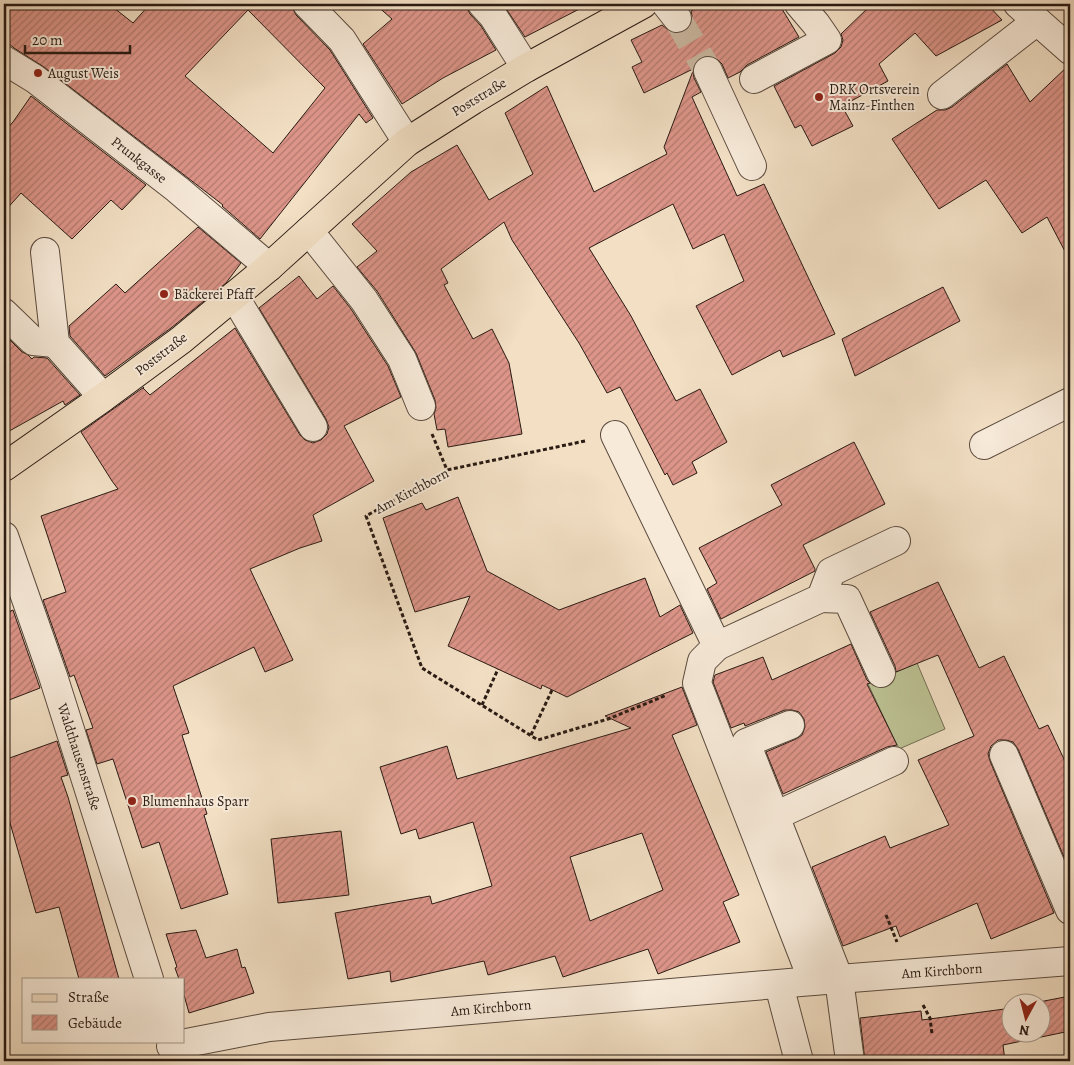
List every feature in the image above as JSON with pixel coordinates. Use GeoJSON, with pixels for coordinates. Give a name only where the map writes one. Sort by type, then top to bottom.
{"type":"FeatureCollection","features":[{"type":"Feature","properties":{"kind":"main road","name":"Poststraße"},"geometry":{"type":"LineString","coordinates":[[4,467],[181,340],[269,267],[407,142],[526,68],[644,4]]}},
{"type":"Feature","properties":{"kind":"street"},"geometry":{"type":"LineString","coordinates":[[307,4],[342,40],[407,142]]}},
{"type":"Feature","properties":{"kind":"street"},"geometry":{"type":"LineString","coordinates":[[482,4],[493,16],[526,68]]}},
{"type":"Feature","properties":{"kind":"street"},"geometry":{"type":"LineString","coordinates":[[754,79],[827,40],[799,4]]}},
{"type":"Feature","properties":{"kind":"street"},"geometry":{"type":"LineString","coordinates":[[942,95],[1028,12],[1070,50]]}},
{"type":"Feature","properties":{"kind":"street","name":"Prunkgasse"},"geometry":{"type":"LineString","coordinates":[[4,60],[35,80],[183,194],[269,267]]}},
{"type":"Feature","properties":{"kind":"street"},"geometry":{"type":"LineString","coordinates":[[708,71],[752,166]]}},
{"type":"Feature","properties":{"kind":"street"},"geometry":{"type":"LineString","coordinates":[[309,231],[364,300],[402,358],[421,406]]}},
{"type":"Feature","properties":{"kind":"street"},"geometry":{"type":"LineString","coordinates":[[45,252],[54,343],[102,398]]}},
{"type":"Feature","properties":{"kind":"street"},"geometry":{"type":"LineString","coordinates":[[234,296],[313,427]]}},
{"type":"Feature","properties":{"kind":"street"},"geometry":{"type":"LineString","coordinates":[[4,313],[33,341],[54,343]]}},
{"type":"Feature","properties":{"kind":"street"},"geometry":{"type":"LineString","coordinates":[[984,445],[1070,402]]}},
{"type":"Feature","properties":{"kind":"street"},"geometry":{"type":"LineString","coordinates":[[615,435],[717,646]]}},
{"type":"Feature","properties":{"kind":"street","name":"Waldthausenstraße"},"geometry":{"type":"LineString","coordinates":[[4,536],[53,676],[150,978]]}},
{"type":"Feature","properties":{"kind":"street"},"geometry":{"type":"LineString","coordinates":[[822,598],[831,572],[896,541]]}},
{"type":"Feature","properties":{"kind":"street"},"geometry":{"type":"LineString","coordinates":[[826,980],[697,683],[702,661],[717,646],[822,598],[847,599],[881,672]]}},
{"type":"Feature","properties":{"kind":"street"},"geometry":{"type":"LineString","coordinates":[[790,725],[746,743],[775,816],[850,1061]]}},
{"type":"Feature","properties":{"kind":"street"},"geometry":{"type":"LineString","coordinates":[[1004,755],[1070,910]]}},
{"type":"Feature","properties":{"kind":"street"},"geometry":{"type":"LineString","coordinates":[[775,816],[894,761]]}},
{"type":"Feature","properties":{"kind":"street","name":"Am Kirchborn"},"geometry":{"type":"LineString","coordinates":[[172,1050],[269,1027],[1070,961]]}},
{"type":"Feature","properties":{"kind":"street"},"geometry":{"type":"LineString","coordinates":[[778,985],[799,1061]]}},
{"type":"Feature","properties":{"kind":"path"},"geometry":{"type":"LineString","coordinates":[[421,406],[447,470]]}},
{"type":"Feature","properties":{"kind":"path","name":"Am Kirchborn"},"geometry":{"type":"LineString","coordinates":[[531,735],[422,668],[366,516],[447,470],[615,435]]}},
{"type":"Feature","properties":{"kind":"path"},"geometry":{"type":"LineString","coordinates":[[482,705],[498,669]]}},
{"type":"Feature","properties":{"kind":"path"},"geometry":{"type":"LineString","coordinates":[[552,690],[531,735],[538,740],[608,718],[697,683]]}},
{"type":"Feature","properties":{"kind":"path"},"geometry":{"type":"LineString","coordinates":[[886,915],[891,928]]}},
{"type":"Feature","properties":{"kind":"path"},"geometry":{"type":"LineString","coordinates":[[930,1018],[932,1034]]}},
{"type":"Feature","properties":{"kind":"green space"},"geometry":{"type":"Polygon","coordinates":[[[917,663],[945,729],[899,749],[868,684],[917,663]]]}},
{"type":"Feature","properties":{"kind":"building"},"geometry":{"type":"Polygon","coordinates":[[[4,4],[109,4],[133,23],[150,4],[288,4],[296,15],[330,50],[373,118],[366,123],[359,114],[260,239],[223,205],[44,67],[4,40],[4,4]],[[248,10],[185,76],[273,153],[325,88],[248,10]]]}},
{"type":"Feature","properties":{"kind":"building"},"geometry":{"type":"Polygon","coordinates":[[[375,4],[467,4],[470,14],[481,26],[496,50],[443,78],[402,104],[363,44],[392,19],[375,4]]]}},
{"type":"Feature","properties":{"kind":"building"},"geometry":{"type":"Polygon","coordinates":[[[503,4],[589,4],[525,37],[503,4]]]}},
{"type":"Feature","properties":{"kind":"building"},"geometry":{"type":"Polygon","coordinates":[[[703,4],[779,4],[799,37],[747,65],[740,72],[728,78],[722,64],[717,59],[710,56],[702,57],[696,62],[693,69],[644,93],[632,67],[642,62],[631,40],[662,25],[672,33],[686,31],[692,23],[691,11],[703,4]]]}},
{"type":"Feature","properties":{"kind":"building"},"geometry":{"type":"Polygon","coordinates":[[[872,4],[987,4],[1002,20],[936,56],[915,33],[879,64],[888,81],[842,106],[853,126],[812,146],[801,125],[795,128],[774,86],[835,53],[841,47],[843,40],[841,34],[872,4]]]}},
{"type":"Feature","properties":{"kind":"building"},"geometry":{"type":"Polygon","coordinates":[[[1007,64],[1030,102],[1070,65],[1070,261],[1047,217],[1022,233],[986,180],[939,209],[892,139],[937,110],[945,110],[952,107],[1007,64]]]}},
{"type":"Feature","properties":{"kind":"building"},"geometry":{"type":"Polygon","coordinates":[[[693,71],[694,78],[701,92],[692,97],[737,196],[764,184],[835,334],[783,357],[780,350],[732,375],[696,306],[744,281],[724,234],[693,249],[673,204],[589,248],[631,316],[676,401],[700,389],[727,442],[692,462],[697,473],[673,485],[667,473],[665,475],[620,387],[607,393],[579,343],[512,240],[504,222],[441,269],[448,283],[444,285],[473,339],[492,329],[509,363],[522,434],[448,447],[445,429],[437,430],[434,414],[436,408],[435,400],[416,353],[377,291],[357,267],[377,251],[352,224],[411,172],[457,145],[489,200],[533,174],[505,113],[547,86],[594,192],[667,154],[664,147],[693,71]]]}},
{"type":"Feature","properties":{"kind":"building"},"geometry":{"type":"Polygon","coordinates":[[[31,96],[146,185],[122,210],[111,200],[72,239],[21,193],[4,212],[4,132],[31,96]]]}},
{"type":"Feature","properties":{"kind":"building"},"geometry":{"type":"Polygon","coordinates":[[[198,227],[241,263],[226,283],[171,328],[105,376],[70,336],[69,326],[116,284],[125,293],[198,227]]]}},
{"type":"Feature","properties":{"kind":"building"},"geometry":{"type":"Polygon","coordinates":[[[299,276],[317,299],[333,286],[351,309],[388,366],[401,397],[344,426],[374,481],[313,515],[322,541],[250,569],[293,660],[265,672],[254,647],[173,686],[189,733],[182,735],[207,814],[204,815],[228,894],[181,909],[159,842],[142,848],[113,759],[97,764],[86,730],[93,728],[74,675],[70,677],[43,600],[66,592],[41,516],[118,489],[81,432],[144,387],[150,395],[235,328],[300,435],[305,440],[313,443],[321,440],[327,434],[329,427],[326,419],[259,308],[299,276]]]}},
{"type":"Feature","properties":{"kind":"building"},"geometry":{"type":"Polygon","coordinates":[[[943,287],[960,321],[855,376],[842,339],[943,287]]]}},
{"type":"Feature","properties":{"kind":"building"},"geometry":{"type":"Polygon","coordinates":[[[4,334],[32,359],[34,357],[47,358],[80,395],[65,405],[63,401],[4,434],[4,334]]]}},
{"type":"Feature","properties":{"kind":"building"},"geometry":{"type":"Polygon","coordinates":[[[854,442],[885,504],[803,545],[815,571],[721,619],[707,589],[717,583],[699,548],[782,505],[771,485],[854,442]]]}},
{"type":"Feature","properties":{"kind":"building"},"geometry":{"type":"Polygon","coordinates":[[[458,497],[487,571],[559,610],[645,578],[660,617],[680,605],[693,633],[567,697],[542,685],[541,689],[448,646],[470,596],[415,612],[383,518],[422,503],[426,510],[458,497]]]}},
{"type":"Feature","properties":{"kind":"building"},"geometry":{"type":"Polygon","coordinates":[[[938,582],[979,668],[1004,656],[1039,729],[1048,725],[1070,772],[1070,871],[1018,749],[1013,742],[998,740],[991,746],[988,754],[990,761],[1054,913],[991,939],[977,903],[900,937],[896,926],[843,946],[812,867],[885,836],[890,848],[949,825],[918,760],[974,736],[938,655],[896,672],[870,612],[938,582]]]}},
{"type":"Feature","properties":{"kind":"building"},"geometry":{"type":"Polygon","coordinates":[[[13,610],[40,688],[4,702],[4,614],[13,610]]]}},
{"type":"Feature","properties":{"kind":"building"},"geometry":{"type":"Polygon","coordinates":[[[851,644],[870,683],[867,684],[897,745],[887,747],[783,794],[766,752],[802,735],[805,727],[804,719],[799,712],[785,710],[745,726],[744,723],[731,728],[713,682],[715,675],[763,657],[772,680],[851,644]]]}},
{"type":"Feature","properties":{"kind":"building"},"geometry":{"type":"Polygon","coordinates":[[[682,687],[697,725],[672,735],[739,895],[723,902],[740,942],[658,974],[648,949],[563,977],[555,956],[488,975],[484,961],[391,982],[390,971],[348,979],[335,913],[430,896],[432,904],[492,886],[473,822],[419,839],[416,829],[401,834],[380,767],[447,746],[457,779],[631,728],[605,716],[682,687]],[[642,833],[570,857],[590,921],[663,890],[642,833]]]}},
{"type":"Feature","properties":{"kind":"building"},"geometry":{"type":"Polygon","coordinates":[[[57,741],[68,775],[61,777],[119,978],[79,978],[59,907],[36,913],[8,816],[4,817],[4,760],[57,741]]]}},
{"type":"Feature","properties":{"kind":"building"},"geometry":{"type":"Polygon","coordinates":[[[341,831],[349,895],[278,903],[271,839],[341,831]]]}},
{"type":"Feature","properties":{"kind":"building"},"geometry":{"type":"Polygon","coordinates":[[[196,930],[206,958],[237,949],[242,968],[245,967],[254,993],[189,1013],[185,999],[185,978],[179,978],[166,934],[196,930]]]}},
{"type":"Feature","properties":{"kind":"building"},"geometry":{"type":"Polygon","coordinates":[[[1070,996],[1070,1031],[1052,1035],[1052,999],[1070,996]]]}},
{"type":"Feature","properties":{"kind":"building"},"geometry":{"type":"Polygon","coordinates":[[[1002,1009],[1002,1042],[1017,1042],[1003,1045],[1005,1061],[865,1061],[860,1018],[921,1011],[922,1020],[1002,1009]]]}},
{"type":"Feature","properties":{"kind":"tunnel"},"geometry":{"type":"LineString","coordinates":[[677,18],[708,71]]}},
{"type":"Feature","properties":{"kind":"place","name":"August Weis"},"geometry":{"type":"Point","coordinates":[38,73]}},
{"type":"Feature","properties":{"kind":"place","name":"DRK Ortsverein Mainz-Finthen"},"geometry":{"type":"Point","coordinates":[819,97]}},
{"type":"Feature","properties":{"kind":"place","name":"Bäckerei Pfaff"},"geometry":{"type":"Point","coordinates":[164,294]}},
{"type":"Feature","properties":{"kind":"place","name":"Blumenhaus Sparr"},"geometry":{"type":"Point","coordinates":[132,801]}}]}
